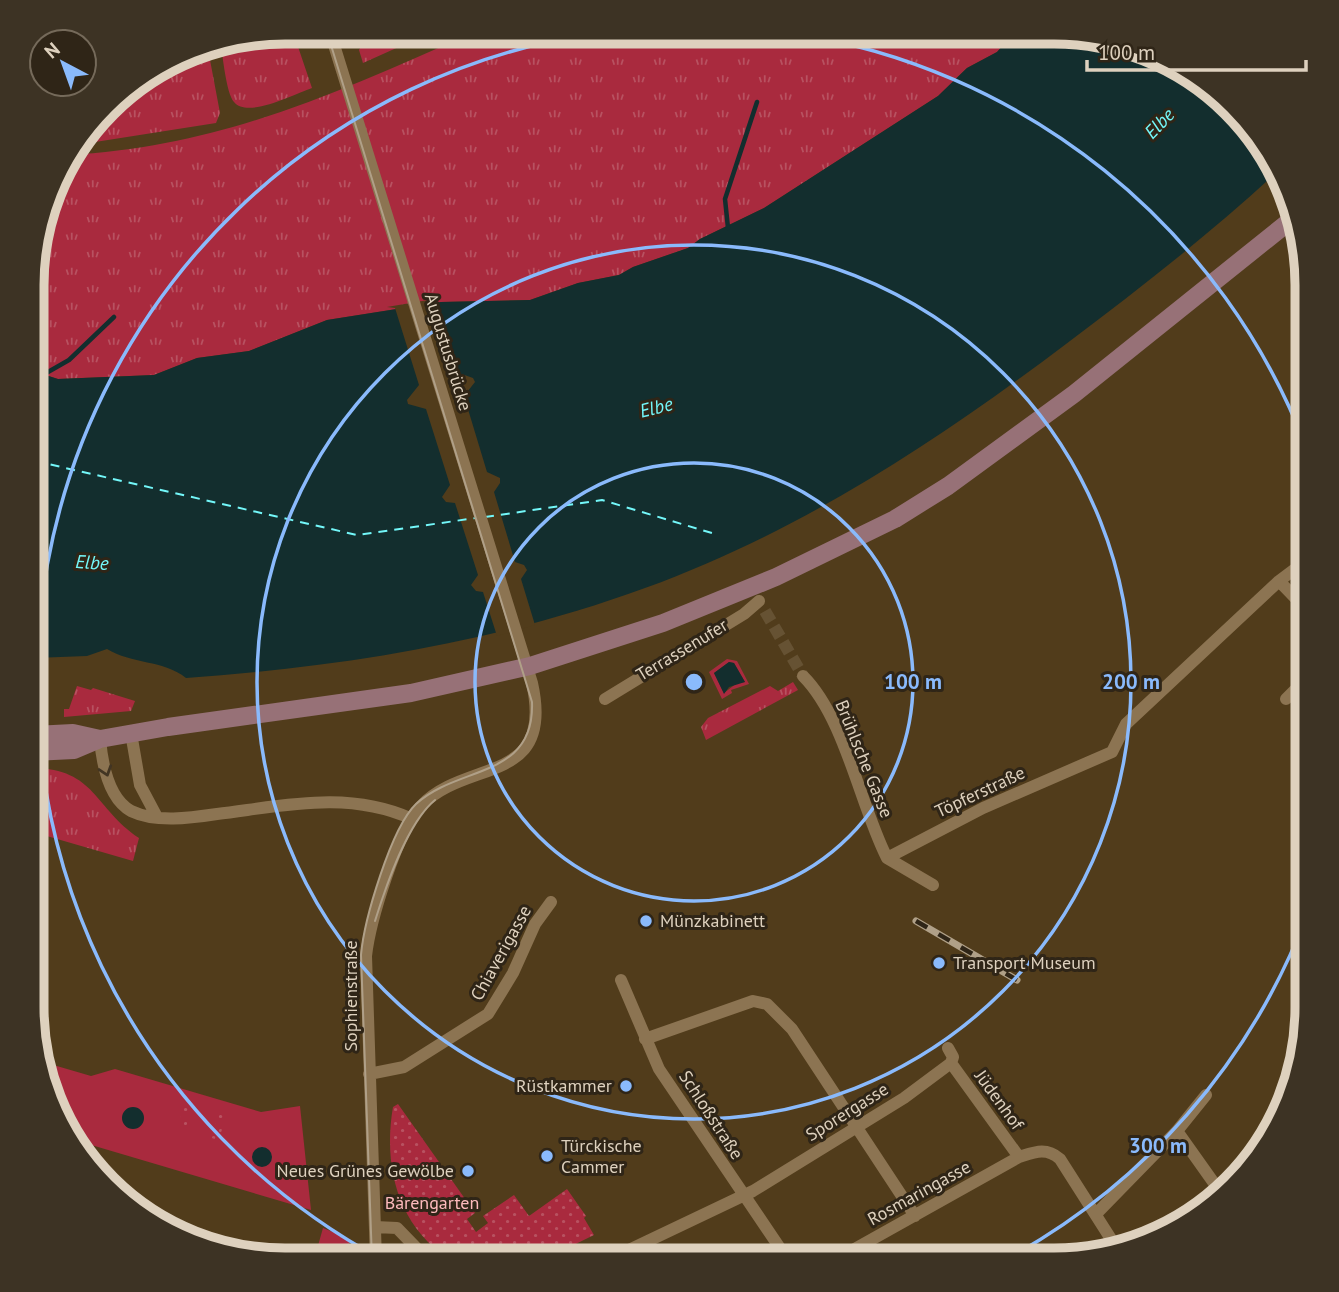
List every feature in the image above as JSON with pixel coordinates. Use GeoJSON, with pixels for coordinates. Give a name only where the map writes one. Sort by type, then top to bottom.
{"type":"FeatureCollection","features":[{"type":"Feature","properties":{"kind":"main road"},"geometry":{"type":"LineString","coordinates":[[44,751],[74,750],[100,739],[167,727],[379,699],[530,666],[663,623],[758,600],[948,486],[1074,394],[1287,223]]}},
{"type":"Feature","properties":{"kind":"main road"},"geometry":{"type":"LineString","coordinates":[[44,734],[73,733],[100,739]]}},
{"type":"Feature","properties":{"kind":"street","name":"Augustusbrücke"},"geometry":{"type":"LineString","coordinates":[[334,44],[532,682]]}},
{"type":"Feature","properties":{"kind":"street","name":"Töpferstraße"},"geometry":{"type":"LineString","coordinates":[[887,858],[983,808],[1112,752],[1126,724],[1279,581],[1295,573]]}},
{"type":"Feature","properties":{"kind":"street"},"geometry":{"type":"LineString","coordinates":[[1279,581],[1295,598]]}},
{"type":"Feature","properties":{"kind":"street","name":"Terrassenufer"},"geometry":{"type":"LineString","coordinates":[[605,699],[744,614],[758,600]]}},
{"type":"Feature","properties":{"kind":"street","name":"Brühlsche Gasse"},"geometry":{"type":"LineString","coordinates":[[803,676],[817,693],[835,729],[887,858]]}},
{"type":"Feature","properties":{"kind":"street","name":"Sophienstraße"},"geometry":{"type":"LineString","coordinates":[[376,1248],[366,956],[369,928],[376,902],[412,819],[421,806],[436,795],[503,766],[523,750],[534,726],[536,708],[532,682]]}},
{"type":"Feature","properties":{"kind":"street"},"geometry":{"type":"LineString","coordinates":[[1286,699],[1295,690]]}},
{"type":"Feature","properties":{"kind":"street"},"geometry":{"type":"LineString","coordinates":[[131,733],[140,785],[157,817]]}},
{"type":"Feature","properties":{"kind":"street"},"geometry":{"type":"LineString","coordinates":[[100,739],[103,767],[120,800],[131,811],[157,817],[188,818],[320,801],[369,804],[412,819]]}},
{"type":"Feature","properties":{"kind":"street"},"geometry":{"type":"LineString","coordinates":[[887,858],[933,885]]}},
{"type":"Feature","properties":{"kind":"street","name":"Chiaverigasse"},"geometry":{"type":"LineString","coordinates":[[369,1074],[404,1067],[488,1014],[513,973],[535,924],[551,902]]}},
{"type":"Feature","properties":{"kind":"street","name":"Schloßstraße"},"geometry":{"type":"LineString","coordinates":[[621,980],[659,1069],[780,1248]]}},
{"type":"Feature","properties":{"kind":"street"},"geometry":{"type":"LineString","coordinates":[[645,1039],[752,1001],[768,1004],[792,1029],[915,1216]]}},
{"type":"Feature","properties":{"kind":"street"},"geometry":{"type":"LineString","coordinates":[[948,1048],[953,1057],[951,1063]]}},
{"type":"Feature","properties":{"kind":"street","name":"Sporergasse"},"geometry":{"type":"LineString","coordinates":[[643,1248],[743,1195],[857,1126],[951,1063]]}},
{"type":"Feature","properties":{"kind":"street","name":"Jüdenhof"},"geometry":{"type":"LineString","coordinates":[[951,1063],[1019,1157]]}},
{"type":"Feature","properties":{"kind":"street"},"geometry":{"type":"LineString","coordinates":[[1097,1213],[1177,1131],[1206,1095]]}},
{"type":"Feature","properties":{"kind":"street"},"geometry":{"type":"LineString","coordinates":[[1177,1131],[1216,1185]]}},
{"type":"Feature","properties":{"kind":"street"},"geometry":{"type":"LineString","coordinates":[[1019,1157],[1040,1150],[1052,1152],[1060,1158],[1112,1241]]}},
{"type":"Feature","properties":{"kind":"street","name":"Rosmaringasse"},"geometry":{"type":"LineString","coordinates":[[857,1248],[1019,1157]]}},
{"type":"Feature","properties":{"kind":"street"},"geometry":{"type":"LineString","coordinates":[[375,1227],[397,1228],[416,1248]]}},
{"type":"Feature","properties":{"kind":"green space"},"geometry":{"type":"Polygon","coordinates":[[[269,44],[297,44],[312,88],[260,107],[241,107],[231,97],[222,52],[269,44]]]}},
{"type":"Feature","properties":{"kind":"green space"},"geometry":{"type":"Polygon","coordinates":[[[362,44],[405,44],[363,63],[359,50],[362,44]]]}},
{"type":"Feature","properties":{"kind":"green space"},"geometry":{"type":"Polygon","coordinates":[[[447,44],[1004,44],[997,52],[967,68],[938,96],[764,208],[700,239],[688,248],[633,267],[619,275],[578,283],[530,300],[441,302],[327,320],[249,351],[197,358],[154,375],[58,379],[44,375],[44,285],[48,238],[62,192],[82,154],[176,141],[227,129],[325,96],[447,44]]]}},
{"type":"Feature","properties":{"kind":"green space"},"geometry":{"type":"Polygon","coordinates":[[[209,56],[220,113],[216,123],[91,143],[126,104],[151,84],[192,62],[209,56]]]}},
{"type":"Feature","properties":{"kind":"green space"},"geometry":{"type":"Polygon","coordinates":[[[727,659],[737,661],[749,684],[731,690],[732,693],[722,699],[709,672],[727,659]],[[729,662],[714,673],[724,693],[737,683],[745,682],[734,663],[729,662]]]}},
{"type":"Feature","properties":{"kind":"green space"},"geometry":{"type":"Polygon","coordinates":[[[793,682],[798,690],[706,740],[701,727],[708,718],[770,686],[778,691],[793,682]]]}},
{"type":"Feature","properties":{"kind":"green space"},"geometry":{"type":"Polygon","coordinates":[[[77,686],[135,701],[131,711],[64,717],[64,709],[69,709],[77,686]]]}},
{"type":"Feature","properties":{"kind":"green space"},"geometry":{"type":"Polygon","coordinates":[[[44,769],[70,775],[82,783],[112,815],[139,838],[133,861],[44,835],[44,769]]]}},
{"type":"Feature","properties":{"kind":"green space"},"geometry":{"type":"Polygon","coordinates":[[[51,1064],[91,1076],[115,1069],[261,1112],[300,1106],[311,1210],[87,1144],[62,1100],[51,1064]]]}},
{"type":"Feature","properties":{"kind":"green space"},"geometry":{"type":"Polygon","coordinates":[[[185,1103],[193,1105],[185,1130],[177,1128],[185,1103]]]}},
{"type":"Feature","properties":{"kind":"green space","name":"Bärengarten"},"geometry":{"type":"Polygon","coordinates":[[[398,1104],[475,1213],[467,1219],[476,1232],[488,1223],[483,1216],[514,1195],[529,1216],[567,1189],[586,1216],[584,1218],[594,1235],[567,1248],[435,1248],[417,1229],[398,1192],[390,1150],[393,1107],[398,1104]]]}},
{"type":"Feature","properties":{"kind":"green space"},"geometry":{"type":"Polygon","coordinates":[[[219,1113],[226,1115],[219,1140],[211,1138],[219,1113]]]}},
{"type":"Feature","properties":{"kind":"green space"},"geometry":{"type":"Polygon","coordinates":[[[323,1228],[348,1238],[350,1246],[349,1248],[317,1248],[323,1228]]]}},
{"type":"Feature","properties":{"kind":"water","name":"Elbe"},"geometry":{"type":"Polygon","coordinates":[[[1004,44],[1070,44],[1117,52],[1161,69],[1188,84],[1235,126],[1270,178],[1120,303],[1017,381],[916,450],[865,482],[758,540],[645,588],[589,607],[476,637],[303,667],[186,678],[168,668],[107,649],[87,656],[44,658],[44,375],[58,379],[154,375],[197,358],[249,351],[327,320],[441,302],[530,300],[578,283],[619,275],[633,267],[688,248],[700,239],[764,208],[938,96],[967,68],[997,52],[1004,44]]]}},
{"type":"Feature","properties":{"kind":"water"},"geometry":{"type":"Polygon","coordinates":[[[729,662],[734,663],[745,682],[729,687],[724,694],[714,673],[729,662]]]}},
{"type":"Feature","properties":{"kind":"water"},"geometry":{"type":"Polygon","coordinates":[[[133,1107],[143,1114],[144,1118],[137,1128],[133,1129],[123,1122],[122,1118],[129,1108],[133,1107]]]}},
{"type":"Feature","properties":{"kind":"water"},"geometry":{"type":"Polygon","coordinates":[[[258,1147],[266,1147],[272,1157],[266,1167],[258,1167],[252,1161],[252,1153],[258,1147]]]}},
{"type":"Feature","properties":{"kind":"pier"},"geometry":{"type":"Polygon","coordinates":[[[434,299],[456,372],[473,378],[475,382],[464,396],[487,472],[500,478],[494,492],[515,562],[524,565],[527,570],[521,579],[535,625],[497,636],[483,592],[476,591],[471,585],[478,575],[455,503],[446,502],[442,497],[450,485],[426,409],[408,404],[407,400],[419,385],[395,308],[387,307],[434,299]]]}},
{"type":"Feature","properties":{"kind":"waterway"},"geometry":{"type":"LineString","coordinates":[[728,228],[725,199],[757,102]]}},
{"type":"Feature","properties":{"kind":"waterway"},"geometry":{"type":"LineString","coordinates":[[44,374],[69,360],[114,317]]}},
{"type":"Feature","properties":{"kind":"ferry route"},"geometry":{"type":"LineString","coordinates":[[44,463],[357,535],[476,518]]}},
{"type":"Feature","properties":{"kind":"ferry route"},"geometry":{"type":"LineString","coordinates":[[485,517],[602,500],[715,534]]}},
{"type":"Feature","properties":{"kind":"tunnel"},"geometry":{"type":"LineString","coordinates":[[765,611],[803,676]]}},
{"type":"Feature","properties":{"kind":"tram line"},"geometry":{"type":"LineString","coordinates":[[331,44],[532,702],[530,727],[521,745],[508,758],[452,782],[416,804],[397,833],[373,898],[361,955],[372,1248]]}},
{"type":"Feature","properties":{"kind":"tram line"},"geometry":{"type":"LineString","coordinates":[[375,921],[391,873],[407,839],[425,810],[435,800]]}},
{"type":"Feature","properties":{"kind":"railway"},"geometry":{"type":"LineString","coordinates":[[916,921],[1017,980]]}},
{"type":"Feature","properties":{"kind":"place","name":"Münzkabinett"},"geometry":{"type":"Point","coordinates":[646,921]}},
{"type":"Feature","properties":{"kind":"place","name":"Transport Museum"},"geometry":{"type":"Point","coordinates":[939,963]}},
{"type":"Feature","properties":{"kind":"place","name":"Rüstkammer"},"geometry":{"type":"Point","coordinates":[626,1086]}},
{"type":"Feature","properties":{"kind":"place","name":"Türckische Cammer"},"geometry":{"type":"Point","coordinates":[547,1156]}},
{"type":"Feature","properties":{"kind":"place","name":"Neues Grünes Gewölbe"},"geometry":{"type":"Point","coordinates":[468,1171]}}]}
